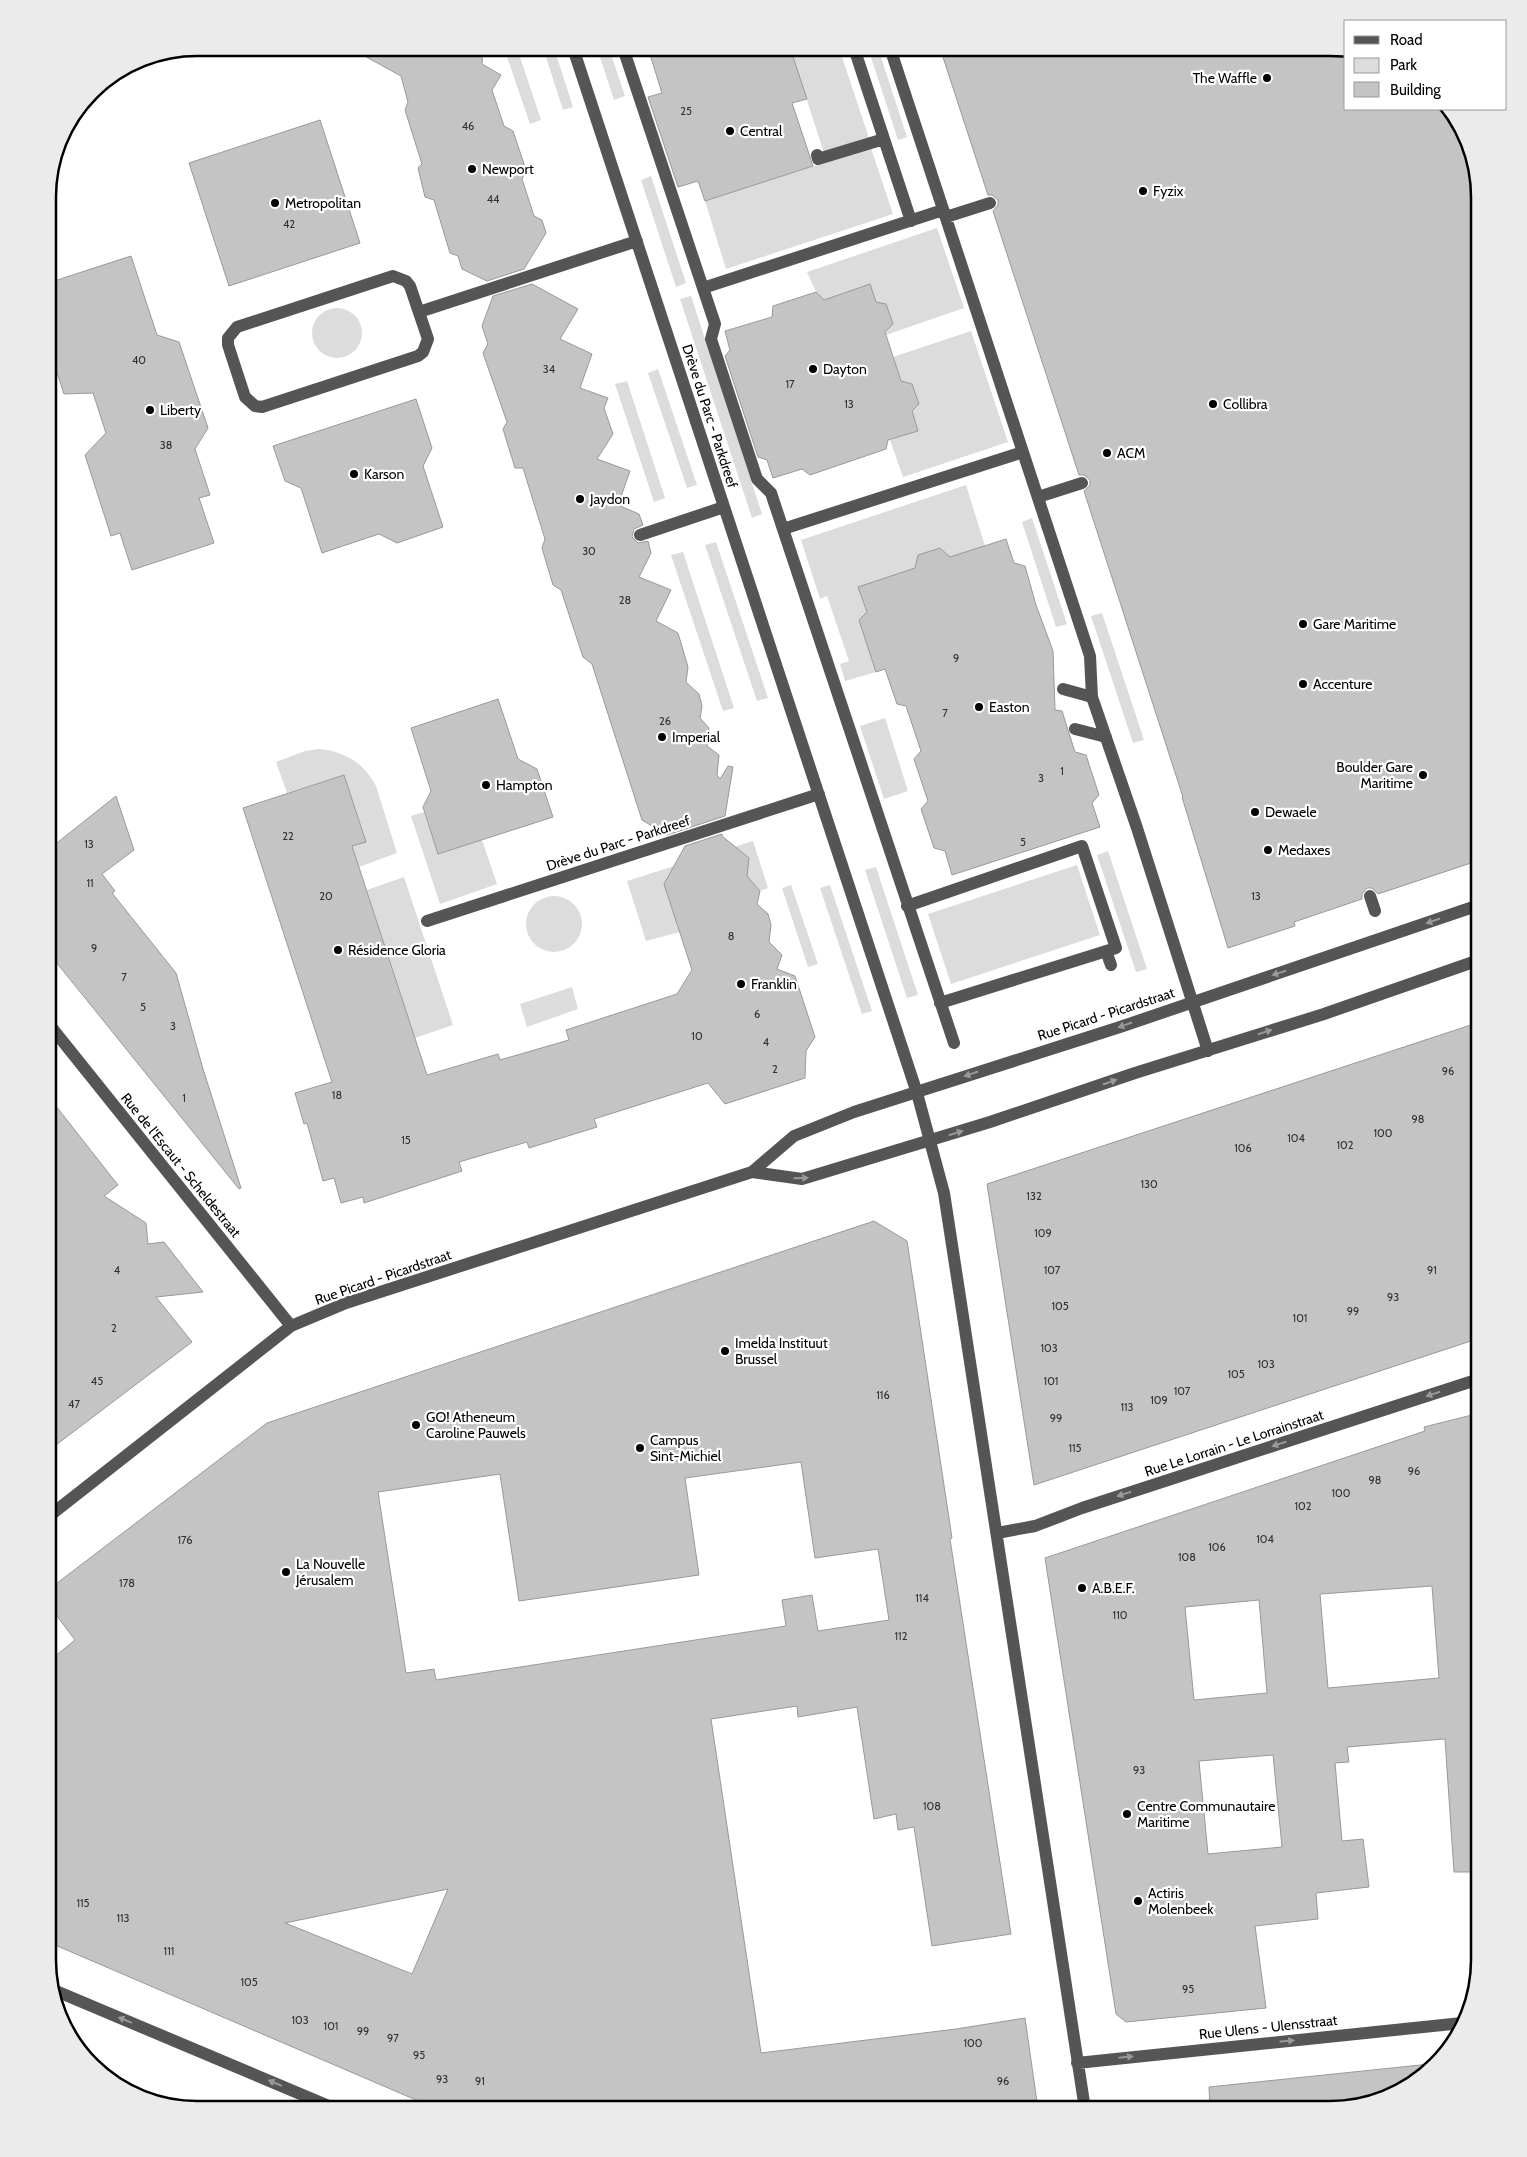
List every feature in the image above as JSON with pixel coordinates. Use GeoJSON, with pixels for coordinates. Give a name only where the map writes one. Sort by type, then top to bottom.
{"type":"FeatureCollection","features":[{"type":"Feature","properties":{"kind":"street","name":"Drève du Parc - Parkdreef"},"geometry":{"type":"LineString","coordinates":[[576,57],[931,1140],[944,1193],[998,1533],[1084,2101]]}},
{"type":"Feature","properties":{"kind":"street"},"geometry":{"type":"LineString","coordinates":[[627,57],[715,324],[711,339],[757,479],[771,493],[954,1043]]}},
{"type":"Feature","properties":{"kind":"street"},"geometry":{"type":"LineString","coordinates":[[857,57],[911,221]]}},
{"type":"Feature","properties":{"kind":"street"},"geometry":{"type":"LineString","coordinates":[[893,57],[944,214],[973,318],[1023,452],[1090,656],[1092,697],[1208,1051]]}},
{"type":"Feature","properties":{"kind":"street"},"geometry":{"type":"LineString","coordinates":[[817,155],[818,159],[884,139]]}},
{"type":"Feature","properties":{"kind":"street"},"geometry":{"type":"LineString","coordinates":[[702,288],[911,221],[990,203]]}},
{"type":"Feature","properties":{"kind":"street"},"geometry":{"type":"LineString","coordinates":[[419,312],[637,241]]}},
{"type":"Feature","properties":{"kind":"street"},"geometry":{"type":"LineString","coordinates":[[393,276],[406,280],[419,312],[428,339],[424,352],[418,356],[262,407],[255,406],[245,398],[228,345],[228,338],[237,327],[393,276]]}},
{"type":"Feature","properties":{"kind":"street"},"geometry":{"type":"LineString","coordinates":[[783,529],[1023,452]]}},
{"type":"Feature","properties":{"kind":"street"},"geometry":{"type":"LineString","coordinates":[[1038,497],[1082,483]]}},
{"type":"Feature","properties":{"kind":"street"},"geometry":{"type":"LineString","coordinates":[[640,535],[724,507]]}},
{"type":"Feature","properties":{"kind":"street"},"geometry":{"type":"LineString","coordinates":[[1063,689],[1092,697]]}},
{"type":"Feature","properties":{"kind":"street"},"geometry":{"type":"LineString","coordinates":[[1075,729],[1106,737]]}},
{"type":"Feature","properties":{"kind":"street","name":"Drève du Parc - Parkdreef"},"geometry":{"type":"LineString","coordinates":[[427,921],[818,794]]}},
{"type":"Feature","properties":{"kind":"street"},"geometry":{"type":"LineString","coordinates":[[907,906],[1088,844],[1116,948],[940,1003]]}},
{"type":"Feature","properties":{"kind":"street"},"geometry":{"type":"LineString","coordinates":[[1370,896],[1375,911]]}},
{"type":"Feature","properties":{"kind":"street","name":"Rue Picard - Picardstraat"},"geometry":{"type":"LineString","coordinates":[[56,1511],[291,1326],[346,1302],[752,1172],[794,1136],[854,1112],[917,1093],[1471,908]]}},
{"type":"Feature","properties":{"kind":"street"},"geometry":{"type":"LineString","coordinates":[[1106,951],[1111,965]]}},
{"type":"Feature","properties":{"kind":"street","name":"Rue Picard - Picardstraat"},"geometry":{"type":"LineString","coordinates":[[752,1172],[802,1179],[931,1140],[1208,1051],[1471,963]]}},
{"type":"Feature","properties":{"kind":"street","name":"Rue de l'Escaut - Scheldestraat"},"geometry":{"type":"LineString","coordinates":[[57,1034],[291,1326]]}},
{"type":"Feature","properties":{"kind":"street","name":"Rue Le Lorrain - Le Lorrainstraat"},"geometry":{"type":"LineString","coordinates":[[998,1533],[1036,1526],[1082,1508],[1471,1381]]}},
{"type":"Feature","properties":{"kind":"street"},"geometry":{"type":"LineString","coordinates":[[60,1993],[315,2100]]}},
{"type":"Feature","properties":{"kind":"street","name":"Rue Ulens - Ulensstraat"},"geometry":{"type":"LineString","coordinates":[[1077,2063],[1455,2024]]}},
{"type":"Feature","properties":{"kind":"green space"},"geometry":{"type":"Polygon","coordinates":[[[507,57],[520,57],[541,120],[530,124],[507,57]]]}},
{"type":"Feature","properties":{"kind":"green space"},"geometry":{"type":"Polygon","coordinates":[[[546,57],[557,57],[573,107],[563,110],[546,57]]]}},
{"type":"Feature","properties":{"kind":"green space"},"geometry":{"type":"Polygon","coordinates":[[[600,57],[612,57],[625,96],[614,100],[600,57]]]}},
{"type":"Feature","properties":{"kind":"green space"},"geometry":{"type":"Polygon","coordinates":[[[793,57],[842,57],[869,138],[824,153],[793,57]]]}},
{"type":"Feature","properties":{"kind":"green space"},"geometry":{"type":"Polygon","coordinates":[[[871,57],[881,57],[907,137],[898,140],[871,57]]]}},
{"type":"Feature","properties":{"kind":"green space"},"geometry":{"type":"Polygon","coordinates":[[[871,148],[893,214],[726,269],[705,201],[871,148]]]}},
{"type":"Feature","properties":{"kind":"green space"},"geometry":{"type":"Polygon","coordinates":[[[651,176],[686,283],[676,287],[641,180],[651,176]]]}},
{"type":"Feature","properties":{"kind":"green space"},"geometry":{"type":"Polygon","coordinates":[[[937,228],[964,308],[886,335],[886,332],[893,324],[876,302],[870,284],[824,300],[816,292],[807,272],[937,228]]]}},
{"type":"Feature","properties":{"kind":"green space"},"geometry":{"type":"Polygon","coordinates":[[[691,296],[762,514],[752,518],[680,299],[691,296]]]}},
{"type":"Feature","properties":{"kind":"green space"},"geometry":{"type":"Polygon","coordinates":[[[332,308],[342,308],[355,315],[362,328],[362,338],[355,351],[342,358],[332,358],[323,354],[316,347],[312,338],[312,328],[316,319],[323,312],[332,308]]]}},
{"type":"Feature","properties":{"kind":"green space"},"geometry":{"type":"Polygon","coordinates":[[[971,331],[1008,442],[903,477],[890,440],[918,431],[912,411],[919,404],[912,384],[901,381],[893,357],[971,331]]]}},
{"type":"Feature","properties":{"kind":"green space"},"geometry":{"type":"Polygon","coordinates":[[[658,369],[697,485],[687,488],[648,373],[658,369]]]}},
{"type":"Feature","properties":{"kind":"green space"},"geometry":{"type":"Polygon","coordinates":[[[627,381],[665,498],[654,502],[615,384],[627,381]]]}},
{"type":"Feature","properties":{"kind":"green space"},"geometry":{"type":"Polygon","coordinates":[[[966,485],[985,546],[950,557],[940,548],[918,555],[915,568],[866,584],[860,594],[867,612],[859,620],[876,672],[845,681],[840,664],[849,661],[827,596],[820,599],[801,540],[966,485]]]}},
{"type":"Feature","properties":{"kind":"green space"},"geometry":{"type":"Polygon","coordinates":[[[1032,518],[1067,624],[1056,627],[1022,522],[1032,518]]]}},
{"type":"Feature","properties":{"kind":"green space"},"geometry":{"type":"Polygon","coordinates":[[[716,542],[768,698],[757,701],[705,545],[716,542]]]}},
{"type":"Feature","properties":{"kind":"green space"},"geometry":{"type":"Polygon","coordinates":[[[683,552],[734,708],[723,711],[671,555],[683,552]]]}},
{"type":"Feature","properties":{"kind":"green space"},"geometry":{"type":"Polygon","coordinates":[[[1102,613],[1144,740],[1133,743],[1091,616],[1102,613]]]}},
{"type":"Feature","properties":{"kind":"green space"},"geometry":{"type":"Polygon","coordinates":[[[885,718],[908,791],[884,799],[860,726],[885,718]]]}},
{"type":"Feature","properties":{"kind":"green space"},"geometry":{"type":"Polygon","coordinates":[[[319,749],[337,752],[352,760],[366,771],[376,786],[397,853],[359,867],[352,846],[366,841],[344,775],[287,793],[276,762],[305,751],[319,749]]]}},
{"type":"Feature","properties":{"kind":"green space"},"geometry":{"type":"Polygon","coordinates":[[[424,812],[438,854],[482,840],[497,884],[440,904],[411,816],[424,812]]]}},
{"type":"Feature","properties":{"kind":"green space"},"geometry":{"type":"Polygon","coordinates":[[[753,841],[768,888],[760,891],[747,876],[749,858],[740,851],[680,932],[646,941],[627,881],[753,841]]]}},
{"type":"Feature","properties":{"kind":"green space"},"geometry":{"type":"Polygon","coordinates":[[[1108,851],[1147,969],[1136,972],[1097,855],[1108,851]]]}},
{"type":"Feature","properties":{"kind":"green space"},"geometry":{"type":"Polygon","coordinates":[[[1077,865],[1100,935],[951,984],[928,914],[1077,865]]]}},
{"type":"Feature","properties":{"kind":"green space"},"geometry":{"type":"Polygon","coordinates":[[[876,867],[918,995],[907,998],[865,870],[876,867]]]}},
{"type":"Feature","properties":{"kind":"green space"},"geometry":{"type":"Polygon","coordinates":[[[404,877],[453,1025],[415,1038],[367,890],[404,877]]]}},
{"type":"Feature","properties":{"kind":"green space"},"geometry":{"type":"Polygon","coordinates":[[[791,885],[818,964],[808,967],[782,888],[791,885]]]}},
{"type":"Feature","properties":{"kind":"green space"},"geometry":{"type":"Polygon","coordinates":[[[830,885],[872,1011],[862,1014],[820,888],[830,885]]]}},
{"type":"Feature","properties":{"kind":"green space"},"geometry":{"type":"Polygon","coordinates":[[[548,896],[560,896],[570,900],[578,908],[582,924],[578,940],[570,948],[560,952],[548,952],[538,948],[530,940],[526,930],[526,918],[530,908],[538,900],[548,896]]]}},
{"type":"Feature","properties":{"kind":"green space"},"geometry":{"type":"Polygon","coordinates":[[[572,987],[578,1009],[527,1027],[520,1004],[572,987]]]}},
{"type":"Feature","properties":{"kind":"building","name":"Newport"},"geometry":{"type":"Polygon","coordinates":[[[366,57],[482,57],[482,64],[501,75],[492,90],[504,126],[513,131],[526,170],[522,179],[534,216],[542,220],[546,233],[524,269],[487,281],[462,269],[458,256],[450,253],[434,200],[425,197],[418,168],[422,164],[405,110],[408,102],[401,76],[366,57]]]}},
{"type":"Feature","properties":{"kind":"building","name":"Central"},"geometry":{"type":"Polygon","coordinates":[[[651,57],[793,57],[807,99],[792,103],[813,166],[705,201],[698,181],[678,187],[648,97],[662,93],[651,57]]]}},
{"type":"Feature","properties":{"kind":"building","name":"Gare Maritime"},"geometry":{"type":"Polygon","coordinates":[[[943,57],[1339,57],[1344,58],[1344,110],[1440,110],[1442,112],[1452,127],[1466,161],[1470,179],[1471,198],[1471,863],[1378,894],[1372,888],[1367,888],[1362,894],[1362,899],[1294,922],[1295,926],[1228,948],[1183,797],[1084,491],[1090,485],[1090,480],[1084,475],[1079,475],[993,211],[998,205],[998,200],[992,195],[988,195],[943,57]]]}},
{"type":"Feature","properties":{"kind":"building","name":"Metropolitan"},"geometry":{"type":"Polygon","coordinates":[[[320,120],[360,243],[229,286],[189,163],[320,120]]]}},
{"type":"Feature","properties":{"kind":"building","name":"Liberty"},"geometry":{"type":"Polygon","coordinates":[[[131,256],[157,335],[179,342],[208,428],[195,449],[210,495],[199,498],[214,543],[132,570],[120,533],[111,536],[85,455],[106,433],[93,393],[64,394],[57,372],[57,280],[131,256]]]}},
{"type":"Feature","properties":{"kind":"building","name":"Jaydon"},"geometry":{"type":"Polygon","coordinates":[[[532,284],[578,309],[560,339],[592,354],[580,388],[608,398],[604,408],[613,434],[597,459],[630,471],[618,505],[639,514],[643,525],[634,529],[632,537],[638,543],[648,541],[651,553],[639,577],[671,590],[656,621],[678,633],[688,667],[686,682],[699,694],[702,706],[700,718],[709,728],[707,746],[719,755],[717,775],[720,779],[728,766],[733,767],[725,816],[667,835],[642,820],[592,664],[583,657],[561,590],[553,585],[542,548],[545,539],[523,468],[515,468],[503,429],[507,422],[483,353],[488,344],[482,326],[493,296],[532,284]]]}},
{"type":"Feature","properties":{"kind":"building","name":"Dayton"},"geometry":{"type":"Polygon","coordinates":[[[870,284],[876,302],[886,304],[893,324],[885,332],[901,381],[912,384],[919,404],[912,411],[918,431],[888,440],[886,449],[810,475],[802,469],[773,478],[767,460],[758,457],[725,356],[730,350],[725,331],[772,317],[773,306],[816,292],[824,300],[870,284]]]}},
{"type":"Feature","properties":{"kind":"building","name":"Karson"},"geometry":{"type":"Polygon","coordinates":[[[416,399],[432,448],[423,466],[443,527],[397,543],[379,534],[322,553],[301,488],[285,481],[273,446],[416,399]]]}},
{"type":"Feature","properties":{"kind":"building","name":"Easton"},"geometry":{"type":"Polygon","coordinates":[[[1006,539],[1014,563],[1025,566],[1036,605],[1053,651],[1055,710],[1062,711],[1075,752],[1086,755],[1099,795],[1092,803],[1100,827],[952,875],[945,851],[934,848],[921,809],[928,801],[914,759],[921,751],[906,706],[897,704],[885,669],[876,672],[859,620],[867,612],[858,587],[915,568],[918,555],[940,548],[950,557],[1006,539]]]}},
{"type":"Feature","properties":{"kind":"building","name":"Hampton"},"geometry":{"type":"Polygon","coordinates":[[[498,699],[518,759],[537,769],[553,817],[438,854],[423,807],[431,791],[411,728],[498,699]]]}},
{"type":"Feature","properties":{"kind":"building","name":"Résidence Gloria"},"geometry":{"type":"Polygon","coordinates":[[[344,775],[366,842],[352,846],[427,1075],[498,1054],[500,1060],[569,1040],[566,1030],[677,994],[692,970],[664,884],[685,846],[722,834],[749,858],[747,876],[760,891],[757,904],[768,914],[771,925],[769,942],[782,955],[777,969],[795,976],[815,1037],[806,1051],[805,1078],[725,1104],[708,1083],[594,1119],[597,1127],[529,1148],[527,1142],[459,1162],[462,1171],[364,1203],[363,1197],[341,1203],[334,1178],[323,1181],[307,1123],[304,1124],[295,1093],[332,1082],[243,808],[344,775]]]}},
{"type":"Feature","properties":{"kind":"building"},"geometry":{"type":"Polygon","coordinates":[[[116,796],[134,850],[102,874],[115,891],[112,893],[176,973],[203,1069],[241,1188],[239,1189],[57,963],[57,843],[116,796]]]}},
{"type":"Feature","properties":{"kind":"building"},"geometry":{"type":"Polygon","coordinates":[[[1471,1025],[1471,1341],[1034,1485],[987,1184],[1471,1025]]]}},
{"type":"Feature","properties":{"kind":"building"},"geometry":{"type":"Polygon","coordinates":[[[56,1107],[118,1185],[104,1196],[146,1223],[148,1244],[164,1242],[203,1292],[156,1297],[192,1342],[56,1445],[56,1107]]]}},
{"type":"Feature","properties":{"kind":"building"},"geometry":{"type":"Polygon","coordinates":[[[874,1221],[907,1241],[952,1538],[950,1539],[1011,1934],[932,1946],[914,1827],[898,1830],[896,1814],[874,1819],[857,1707],[798,1717],[797,1706],[711,1719],[761,2053],[956,2029],[1025,2018],[1037,2101],[417,2100],[56,1945],[56,1655],[75,1640],[56,1615],[56,1584],[267,1423],[874,1221]],[[801,1462],[685,1478],[699,1575],[519,1601],[500,1474],[378,1492],[406,1673],[434,1669],[436,1680],[786,1626],[782,1600],[812,1595],[818,1631],[889,1620],[878,1549],[815,1558],[801,1462]],[[448,1889],[285,1923],[412,1974],[448,1889]]]}},
{"type":"Feature","properties":{"kind":"building"},"geometry":{"type":"Polygon","coordinates":[[[1471,1415],[1471,1872],[1454,1872],[1445,1739],[1347,1747],[1349,1762],[1335,1763],[1342,1841],[1363,1839],[1369,1887],[1316,1893],[1318,1919],[1255,1926],[1266,2008],[1126,2022],[1116,2014],[1045,1558],[1425,1431],[1424,1427],[1471,1415]],[[1432,1586],[1320,1594],[1328,1688],[1439,1678],[1432,1586]],[[1259,1600],[1185,1607],[1194,1700],[1267,1693],[1259,1600]],[[1273,1755],[1199,1761],[1208,1854],[1282,1847],[1273,1755]]]}},
{"type":"Feature","properties":{"kind":"building"},"geometry":{"type":"Polygon","coordinates":[[[1423,2065],[1400,2082],[1366,2096],[1348,2100],[1210,2101],[1209,2087],[1423,2065]]]}},
{"type":"Feature","properties":{"kind":"place","name":"The Waffle"},"geometry":{"type":"Point","coordinates":[1267,78]}},
{"type":"Feature","properties":{"kind":"place","name":"Central"},"geometry":{"type":"Point","coordinates":[730,131]}},
{"type":"Feature","properties":{"kind":"place","name":"Newport"},"geometry":{"type":"Point","coordinates":[472,169]}},
{"type":"Feature","properties":{"kind":"place","name":"Fyzix"},"geometry":{"type":"Point","coordinates":[1143,191]}},
{"type":"Feature","properties":{"kind":"place","name":"Metropolitan"},"geometry":{"type":"Point","coordinates":[275,203]}},
{"type":"Feature","properties":{"kind":"place","name":"Dayton"},"geometry":{"type":"Point","coordinates":[813,369]}},
{"type":"Feature","properties":{"kind":"place","name":"Collibra"},"geometry":{"type":"Point","coordinates":[1213,404]}},
{"type":"Feature","properties":{"kind":"place","name":"Liberty"},"geometry":{"type":"Point","coordinates":[150,410]}},
{"type":"Feature","properties":{"kind":"place","name":"ACM"},"geometry":{"type":"Point","coordinates":[1107,453]}},
{"type":"Feature","properties":{"kind":"place","name":"Karson"},"geometry":{"type":"Point","coordinates":[354,474]}},
{"type":"Feature","properties":{"kind":"place","name":"Jaydon"},"geometry":{"type":"Point","coordinates":[580,499]}},
{"type":"Feature","properties":{"kind":"place","name":"Gare Maritime"},"geometry":{"type":"Point","coordinates":[1303,624]}},
{"type":"Feature","properties":{"kind":"place","name":"Accenture"},"geometry":{"type":"Point","coordinates":[1303,684]}},
{"type":"Feature","properties":{"kind":"place","name":"Easton"},"geometry":{"type":"Point","coordinates":[979,707]}},
{"type":"Feature","properties":{"kind":"place","name":"Imperial"},"geometry":{"type":"Point","coordinates":[662,737]}},
{"type":"Feature","properties":{"kind":"place","name":"Boulder Gare Maritime"},"geometry":{"type":"Point","coordinates":[1423,775]}},
{"type":"Feature","properties":{"kind":"place","name":"Hampton"},"geometry":{"type":"Point","coordinates":[486,785]}},
{"type":"Feature","properties":{"kind":"place","name":"Dewaele"},"geometry":{"type":"Point","coordinates":[1255,812]}},
{"type":"Feature","properties":{"kind":"place","name":"Medaxes"},"geometry":{"type":"Point","coordinates":[1268,850]}},
{"type":"Feature","properties":{"kind":"place","name":"Résidence Gloria"},"geometry":{"type":"Point","coordinates":[338,950]}},
{"type":"Feature","properties":{"kind":"place","name":"Franklin"},"geometry":{"type":"Point","coordinates":[741,984]}},
{"type":"Feature","properties":{"kind":"place","name":"Imelda Instituut Brussel"},"geometry":{"type":"Point","coordinates":[725,1351]}},
{"type":"Feature","properties":{"kind":"place","name":"GO! Atheneum Caroline Pauwels"},"geometry":{"type":"Point","coordinates":[416,1425]}},
{"type":"Feature","properties":{"kind":"place","name":"Campus Sint-Michiel"},"geometry":{"type":"Point","coordinates":[640,1448]}},
{"type":"Feature","properties":{"kind":"place","name":"La Nouvelle Jérusalem"},"geometry":{"type":"Point","coordinates":[286,1572]}},
{"type":"Feature","properties":{"kind":"place","name":"A.B.E.F."},"geometry":{"type":"Point","coordinates":[1082,1588]}},
{"type":"Feature","properties":{"kind":"place","name":"Centre Communautaire Maritime"},"geometry":{"type":"Point","coordinates":[1127,1814]}},
{"type":"Feature","properties":{"kind":"place","name":"Actiris Molenbeek"},"geometry":{"type":"Point","coordinates":[1138,1901]}}]}
